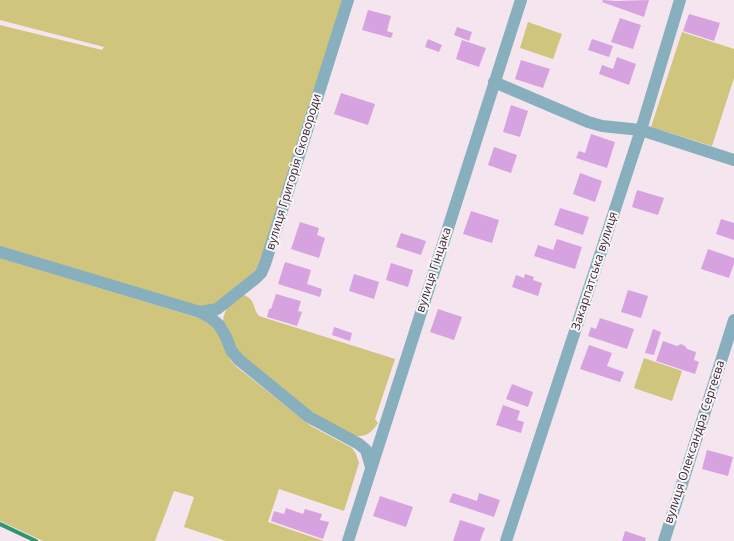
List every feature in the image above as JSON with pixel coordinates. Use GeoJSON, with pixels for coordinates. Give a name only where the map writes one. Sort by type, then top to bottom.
{"type":"FeatureCollection","features":[{"type":"Feature","properties":{"kind":"street","name":"вулиця Григорія Сковороди"},"geometry":{"type":"LineString","coordinates":[[200,312],[212,311],[221,306],[261,273],[348,0]]}},
{"type":"Feature","properties":{"kind":"street","name":"вулиця Гінцака"},"geometry":{"type":"LineString","coordinates":[[348,541],[521,0]]}},
{"type":"Feature","properties":{"kind":"street","name":"Закарпатська вулиця"},"geometry":{"type":"LineString","coordinates":[[506,541],[641,130],[680,0]]}},
{"type":"Feature","properties":{"kind":"street"},"geometry":{"type":"LineString","coordinates":[[494,82],[588,122],[602,126],[641,130],[734,160]]}},
{"type":"Feature","properties":{"kind":"street"},"geometry":{"type":"LineString","coordinates":[[0,252],[200,312],[211,318],[219,325],[231,350],[238,359],[309,416],[359,444],[366,450],[372,467]]}},
{"type":"Feature","properties":{"kind":"street","name":"вулиця Олександра Сергеєва"},"geometry":{"type":"LineString","coordinates":[[664,541],[734,320]]}},
{"type":"Feature","properties":{"kind":"shaded area"},"geometry":{"type":"Polygon","coordinates":[[[0,0],[342,0],[261,260],[250,276],[218,303],[199,307],[0,247],[0,25],[102,50],[104,47],[0,20],[0,0]]]}},
{"type":"Feature","properties":{"kind":"shaded area"},"geometry":{"type":"Polygon","coordinates":[[[528,22],[562,34],[553,59],[520,48],[528,22]]]}},
{"type":"Feature","properties":{"kind":"shaded area"},"geometry":{"type":"Polygon","coordinates":[[[682,32],[734,49],[734,78],[712,146],[651,127],[682,32]]]}},
{"type":"Feature","properties":{"kind":"shaded area"},"geometry":{"type":"Polygon","coordinates":[[[0,258],[199,318],[214,328],[220,337],[231,361],[238,368],[311,426],[352,448],[359,463],[344,511],[279,489],[268,522],[324,541],[226,541],[184,527],[194,497],[174,491],[155,541],[43,541],[0,521],[0,258]]]}},
{"type":"Feature","properties":{"kind":"shaded area"},"geometry":{"type":"Polygon","coordinates":[[[244,295],[252,301],[259,316],[395,359],[375,419],[378,423],[371,432],[363,436],[355,436],[322,420],[239,353],[223,321],[227,308],[244,295]]]}},
{"type":"Feature","properties":{"kind":"shaded area"},"geometry":{"type":"Polygon","coordinates":[[[644,358],[682,371],[672,401],[634,388],[644,358]]]}},
{"type":"Feature","properties":{"kind":"building"},"geometry":{"type":"Polygon","coordinates":[[[603,0],[649,0],[644,17],[602,2],[603,0]]]}},
{"type":"Feature","properties":{"kind":"building"},"geometry":{"type":"Polygon","coordinates":[[[368,10],[391,16],[387,31],[393,33],[391,38],[362,30],[368,10]]]}},
{"type":"Feature","properties":{"kind":"building"},"geometry":{"type":"Polygon","coordinates":[[[689,14],[720,23],[714,41],[683,31],[689,14]]]}},
{"type":"Feature","properties":{"kind":"building"},"geometry":{"type":"Polygon","coordinates":[[[620,18],[641,25],[633,49],[611,42],[620,18]]]}},
{"type":"Feature","properties":{"kind":"building"},"geometry":{"type":"Polygon","coordinates":[[[457,27],[472,32],[469,41],[454,35],[457,27]]]}},
{"type":"Feature","properties":{"kind":"building"},"geometry":{"type":"Polygon","coordinates":[[[428,39],[442,45],[439,52],[425,47],[428,39]]]}},
{"type":"Feature","properties":{"kind":"building"},"geometry":{"type":"Polygon","coordinates":[[[592,39],[613,46],[609,57],[588,50],[592,39]]]}},
{"type":"Feature","properties":{"kind":"building"},"geometry":{"type":"Polygon","coordinates":[[[462,40],[486,48],[479,67],[456,59],[462,40]]]}},
{"type":"Feature","properties":{"kind":"building"},"geometry":{"type":"Polygon","coordinates":[[[617,57],[636,64],[629,85],[599,74],[602,65],[613,69],[617,57]]]}},
{"type":"Feature","properties":{"kind":"building"},"geometry":{"type":"Polygon","coordinates":[[[521,60],[550,69],[543,88],[515,79],[521,60]]]}},
{"type":"Feature","properties":{"kind":"building"},"geometry":{"type":"Polygon","coordinates":[[[341,93],[375,104],[368,125],[334,114],[341,93]]]}},
{"type":"Feature","properties":{"kind":"building"},"geometry":{"type":"Polygon","coordinates":[[[511,105],[528,111],[520,137],[503,132],[511,105]]]}},
{"type":"Feature","properties":{"kind":"building"},"geometry":{"type":"Polygon","coordinates":[[[591,134],[615,142],[607,168],[576,158],[579,151],[585,153],[591,134]]]}},
{"type":"Feature","properties":{"kind":"building"},"geometry":{"type":"Polygon","coordinates":[[[494,147],[517,155],[511,173],[488,165],[494,147]]]}},
{"type":"Feature","properties":{"kind":"building"},"geometry":{"type":"Polygon","coordinates":[[[580,173],[602,181],[595,202],[573,194],[580,173]]]}},
{"type":"Feature","properties":{"kind":"building"},"geometry":{"type":"Polygon","coordinates":[[[637,190],[664,198],[658,215],[632,207],[637,190]]]}},
{"type":"Feature","properties":{"kind":"building"},"geometry":{"type":"Polygon","coordinates":[[[560,208],[589,217],[583,235],[554,225],[560,208]]]}},
{"type":"Feature","properties":{"kind":"building"},"geometry":{"type":"Polygon","coordinates":[[[471,211],[499,220],[492,243],[463,234],[471,211]]]}},
{"type":"Feature","properties":{"kind":"building"},"geometry":{"type":"Polygon","coordinates":[[[721,219],[734,223],[734,240],[716,234],[721,219]]]}},
{"type":"Feature","properties":{"kind":"building"},"geometry":{"type":"Polygon","coordinates":[[[300,222],[319,228],[317,235],[325,238],[319,258],[291,249],[300,222]]]}},
{"type":"Feature","properties":{"kind":"building"},"geometry":{"type":"Polygon","coordinates":[[[401,233],[426,241],[421,255],[396,247],[401,233]]]}},
{"type":"Feature","properties":{"kind":"building"},"geometry":{"type":"Polygon","coordinates":[[[557,239],[582,247],[575,269],[534,256],[538,245],[553,250],[557,239]]]}},
{"type":"Feature","properties":{"kind":"building"},"geometry":{"type":"Polygon","coordinates":[[[708,249],[734,258],[734,263],[729,278],[701,269],[708,249]]]}},
{"type":"Feature","properties":{"kind":"building"},"geometry":{"type":"Polygon","coordinates":[[[285,262],[311,270],[307,284],[322,289],[320,297],[278,284],[285,262]]]}},
{"type":"Feature","properties":{"kind":"building"},"geometry":{"type":"Polygon","coordinates":[[[391,263],[413,270],[408,287],[386,280],[391,263]]]}},
{"type":"Feature","properties":{"kind":"building"},"geometry":{"type":"Polygon","coordinates":[[[354,274],[379,282],[374,299],[349,291],[354,274]]]}},
{"type":"Feature","properties":{"kind":"building"},"geometry":{"type":"Polygon","coordinates":[[[525,274],[534,277],[533,280],[542,283],[538,296],[512,287],[516,275],[524,278],[525,274]]]}},
{"type":"Feature","properties":{"kind":"building"},"geometry":{"type":"Polygon","coordinates":[[[628,290],[648,296],[641,318],[621,312],[628,290]]]}},
{"type":"Feature","properties":{"kind":"building"},"geometry":{"type":"Polygon","coordinates":[[[276,294],[301,301],[298,311],[302,312],[297,326],[267,317],[276,294]]]}},
{"type":"Feature","properties":{"kind":"building"},"geometry":{"type":"Polygon","coordinates":[[[438,309],[462,317],[454,340],[430,332],[438,309]]]}},
{"type":"Feature","properties":{"kind":"building"},"geometry":{"type":"Polygon","coordinates":[[[600,318],[634,329],[627,349],[588,336],[591,327],[596,329],[600,318]]]}},
{"type":"Feature","properties":{"kind":"building"},"geometry":{"type":"Polygon","coordinates":[[[334,327],[352,333],[350,341],[332,335],[334,327]]]}},
{"type":"Feature","properties":{"kind":"building"},"geometry":{"type":"Polygon","coordinates":[[[653,329],[661,332],[654,355],[645,353],[653,329]]]}},
{"type":"Feature","properties":{"kind":"building"},"geometry":{"type":"Polygon","coordinates":[[[663,341],[677,346],[681,344],[687,349],[696,352],[694,360],[699,362],[695,374],[656,361],[663,341]]]}},
{"type":"Feature","properties":{"kind":"building"},"geometry":{"type":"Polygon","coordinates":[[[589,345],[612,353],[607,366],[624,372],[620,382],[580,369],[589,345]]]}},
{"type":"Feature","properties":{"kind":"building"},"geometry":{"type":"Polygon","coordinates":[[[512,384],[533,392],[528,407],[506,399],[512,384]]]}},
{"type":"Feature","properties":{"kind":"building"},"geometry":{"type":"Polygon","coordinates":[[[503,405],[520,411],[517,420],[524,422],[521,433],[496,425],[503,405]]]}},
{"type":"Feature","properties":{"kind":"building"},"geometry":{"type":"Polygon","coordinates":[[[707,450],[733,457],[728,476],[702,469],[707,450]]]}},
{"type":"Feature","properties":{"kind":"building"},"geometry":{"type":"Polygon","coordinates":[[[453,493],[477,501],[479,493],[500,500],[494,517],[449,502],[453,493]]]}},
{"type":"Feature","properties":{"kind":"building"},"geometry":{"type":"Polygon","coordinates":[[[380,496],[413,507],[406,527],[373,516],[380,496]]]}},
{"type":"Feature","properties":{"kind":"building"},"geometry":{"type":"Polygon","coordinates":[[[286,508],[303,514],[305,509],[322,514],[320,520],[329,522],[323,539],[271,521],[274,511],[284,514],[286,508]]]}},
{"type":"Feature","properties":{"kind":"building"},"geometry":{"type":"Polygon","coordinates":[[[460,520],[485,528],[480,541],[453,541],[460,520]]]}},
{"type":"Feature","properties":{"kind":"building"},"geometry":{"type":"Polygon","coordinates":[[[625,531],[646,538],[645,541],[622,541],[625,531]]]}},
{"type":"Feature","properties":{"kind":"waterway"},"geometry":{"type":"LineString","coordinates":[[0,524],[36,541]]}}]}
